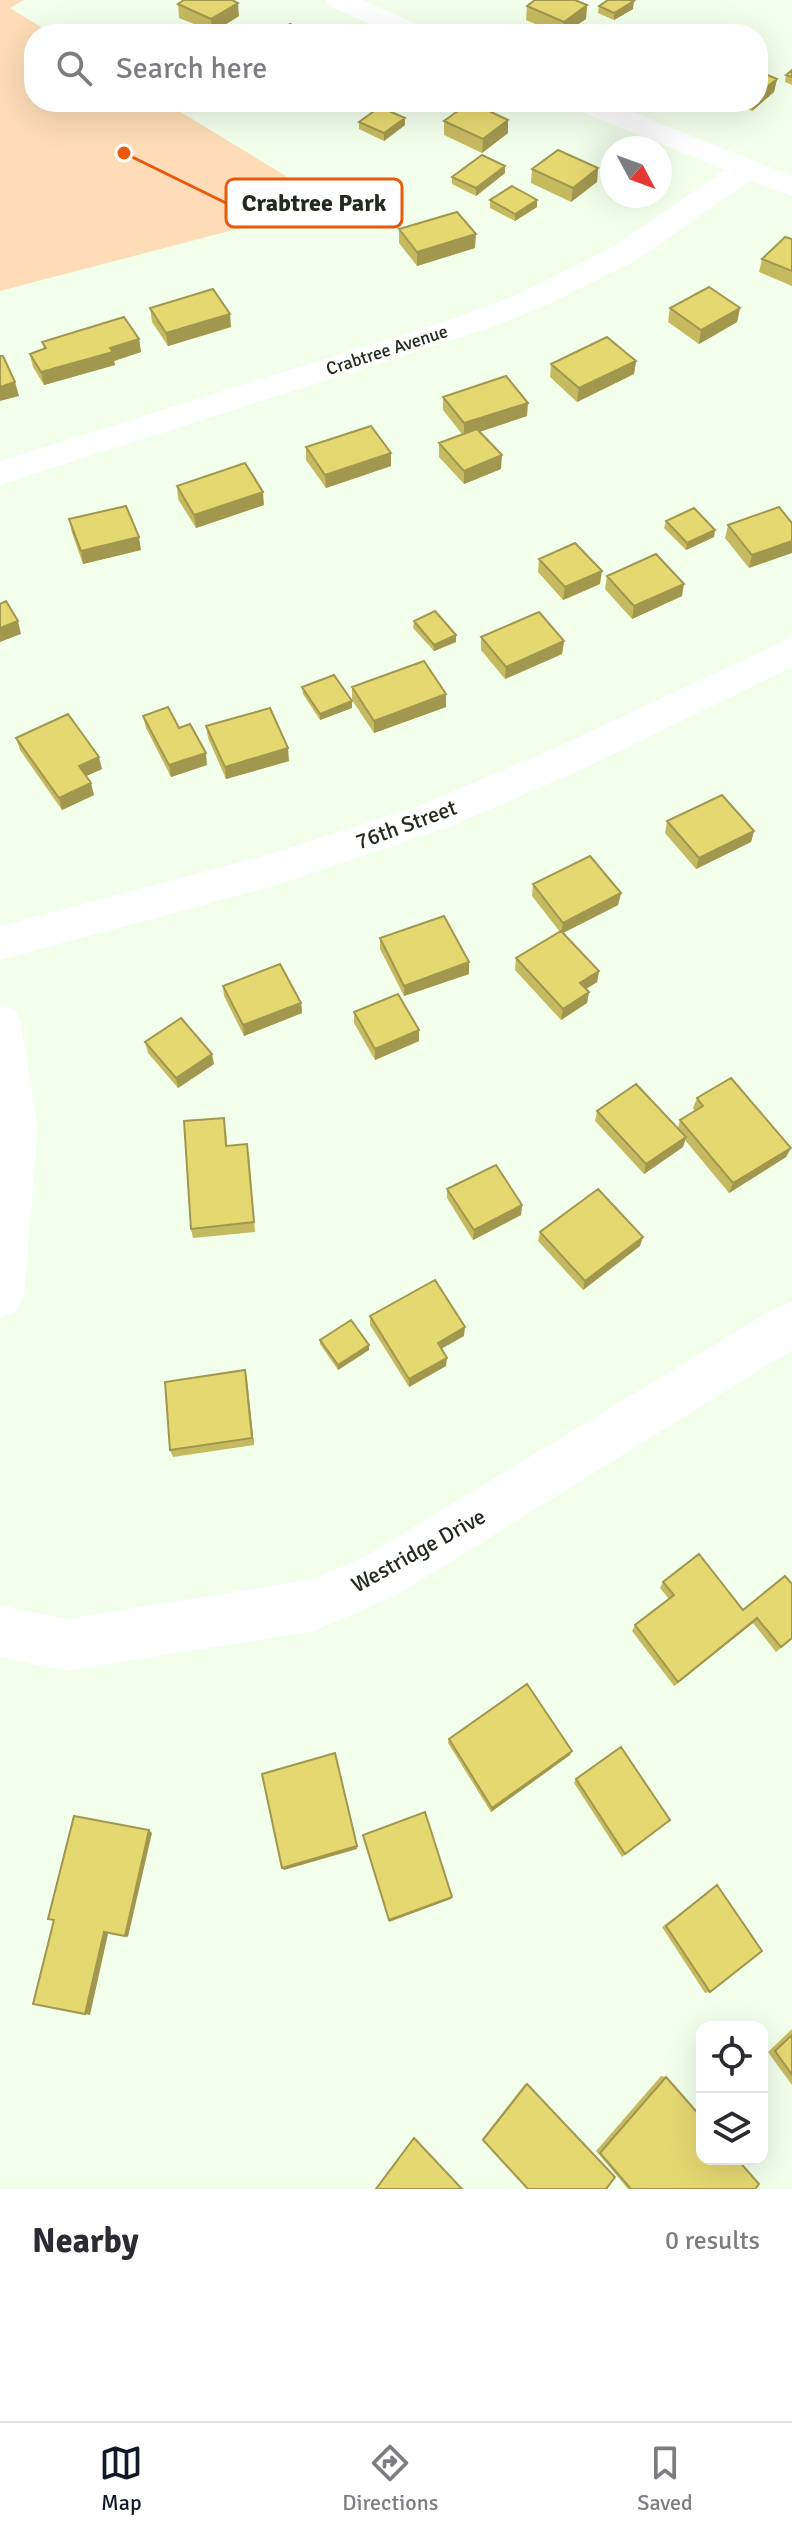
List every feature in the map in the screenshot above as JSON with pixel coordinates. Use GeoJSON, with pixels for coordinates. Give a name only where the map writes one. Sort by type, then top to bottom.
{"type":"FeatureCollection","features":[{"type":"Feature","properties":{"kind":"street"},"geometry":{"type":"LineString","coordinates":[[339,0],[393,24]]}},
{"type":"Feature","properties":{"kind":"street"},"geometry":{"type":"LineString","coordinates":[[607,112],[792,187]]}},
{"type":"Feature","properties":{"kind":"street","name":"Crabtree Avenue"},"geometry":{"type":"LineString","coordinates":[[0,473],[469,324],[530,301],[622,255],[747,169]]}},
{"type":"Feature","properties":{"kind":"street","name":"76th Street"},"geometry":{"type":"LineString","coordinates":[[0,943],[318,856],[435,816],[536,774],[792,651]]}},
{"type":"Feature","properties":{"kind":"street"},"geometry":{"type":"LineString","coordinates":[[0,1023],[16,1129],[0,1296]]}},
{"type":"Feature","properties":{"kind":"street","name":"Westridge Drive"},"geometry":{"type":"LineString","coordinates":[[0,1631],[66,1645],[314,1605],[379,1577],[792,1324]]}},
{"type":"Feature","properties":{"kind":"shaded area"},"geometry":{"type":"Polygon","coordinates":[[[0,0],[24,0],[10,8],[36,24],[24,24],[24,112],[180,112],[332,204],[0,291],[0,0]]]}},
{"type":"Feature","properties":{"kind":"building"},"geometry":{"type":"Polygon","coordinates":[[[184,0],[232,0],[238,3],[211,19],[178,4],[184,0]]]}},
{"type":"Feature","properties":{"kind":"building"},"geometry":{"type":"Polygon","coordinates":[[[535,0],[575,0],[587,5],[564,22],[527,6],[535,0]]]}},
{"type":"Feature","properties":{"kind":"building"},"geometry":{"type":"Polygon","coordinates":[[[608,0],[634,1],[614,13],[599,6],[608,0]]]}},
{"type":"Feature","properties":{"kind":"building"},"geometry":{"type":"Polygon","coordinates":[[[768,75],[777,79],[768,86],[768,75]]]}},
{"type":"Feature","properties":{"kind":"building"},"geometry":{"type":"Polygon","coordinates":[[[373,112],[391,112],[405,118],[384,133],[359,122],[373,112]]]}},
{"type":"Feature","properties":{"kind":"building"},"geometry":{"type":"Polygon","coordinates":[[[456,112],[491,112],[508,120],[483,139],[444,121],[456,112]]]}},
{"type":"Feature","properties":{"kind":"building"},"geometry":{"type":"Polygon","coordinates":[[[558,150],[598,168],[573,188],[532,169],[558,150]]]}},
{"type":"Feature","properties":{"kind":"building"},"geometry":{"type":"Polygon","coordinates":[[[482,155],[505,166],[476,188],[452,177],[482,155]]]}},
{"type":"Feature","properties":{"kind":"building"},"geometry":{"type":"Polygon","coordinates":[[[512,186],[537,200],[515,214],[490,200],[512,186]]]}},
{"type":"Feature","properties":{"kind":"building"},"geometry":{"type":"Polygon","coordinates":[[[457,212],[476,234],[417,252],[399,229],[457,212]]]}},
{"type":"Feature","properties":{"kind":"building"},"geometry":{"type":"Polygon","coordinates":[[[785,237],[792,239],[792,271],[762,259],[785,237]]]}},
{"type":"Feature","properties":{"kind":"building"},"geometry":{"type":"Polygon","coordinates":[[[709,287],[740,308],[701,330],[670,308],[709,287]]]}},
{"type":"Feature","properties":{"kind":"building"},"geometry":{"type":"Polygon","coordinates":[[[213,289],[230,314],[166,333],[150,308],[213,289]]]}},
{"type":"Feature","properties":{"kind":"building"},"geometry":{"type":"Polygon","coordinates":[[[124,317],[139,339],[110,348],[113,352],[41,372],[30,354],[46,348],[42,342],[124,317]]]}},
{"type":"Feature","properties":{"kind":"building"},"geometry":{"type":"Polygon","coordinates":[[[607,337],[636,361],[579,388],[551,364],[607,337]]]}},
{"type":"Feature","properties":{"kind":"building"},"geometry":{"type":"Polygon","coordinates":[[[0,356],[3,356],[15,382],[0,387],[0,356]]]}},
{"type":"Feature","properties":{"kind":"building"},"geometry":{"type":"Polygon","coordinates":[[[506,376],[528,403],[464,423],[443,397],[506,376]]]}},
{"type":"Feature","properties":{"kind":"building"},"geometry":{"type":"Polygon","coordinates":[[[371,426],[391,453],[325,475],[306,447],[371,426]]]}},
{"type":"Feature","properties":{"kind":"building"},"geometry":{"type":"Polygon","coordinates":[[[477,429],[502,455],[464,471],[439,443],[477,429]]]}},
{"type":"Feature","properties":{"kind":"building"},"geometry":{"type":"Polygon","coordinates":[[[245,463],[263,492],[194,515],[177,486],[245,463]]]}},
{"type":"Feature","properties":{"kind":"building"},"geometry":{"type":"Polygon","coordinates":[[[126,506],[139,537],[81,551],[69,519],[126,506]]]}},
{"type":"Feature","properties":{"kind":"building"},"geometry":{"type":"Polygon","coordinates":[[[779,507],[792,523],[792,541],[752,555],[728,525],[779,507]]]}},
{"type":"Feature","properties":{"kind":"building"},"geometry":{"type":"Polygon","coordinates":[[[694,508],[715,530],[687,543],[666,521],[694,508]]]}},
{"type":"Feature","properties":{"kind":"building"},"geometry":{"type":"Polygon","coordinates":[[[575,543],[602,571],[565,587],[539,559],[575,543]]]}},
{"type":"Feature","properties":{"kind":"building"},"geometry":{"type":"Polygon","coordinates":[[[656,554],[684,584],[634,606],[607,576],[656,554]]]}},
{"type":"Feature","properties":{"kind":"building"},"geometry":{"type":"Polygon","coordinates":[[[6,601],[18,621],[0,628],[0,604],[6,601]]]}},
{"type":"Feature","properties":{"kind":"building"},"geometry":{"type":"Polygon","coordinates":[[[435,611],[456,635],[434,645],[414,621],[435,611]]]}},
{"type":"Feature","properties":{"kind":"building"},"geometry":{"type":"Polygon","coordinates":[[[539,612],[564,641],[506,667],[481,637],[539,612]]]}},
{"type":"Feature","properties":{"kind":"building"},"geometry":{"type":"Polygon","coordinates":[[[424,661],[446,694],[374,721],[352,687],[424,661]]]}},
{"type":"Feature","properties":{"kind":"building"},"geometry":{"type":"Polygon","coordinates":[[[334,675],[352,701],[320,714],[302,687],[334,675]]]}},
{"type":"Feature","properties":{"kind":"building"},"geometry":{"type":"Polygon","coordinates":[[[168,707],[179,728],[190,724],[206,753],[169,765],[143,716],[168,707]]]}},
{"type":"Feature","properties":{"kind":"building"},"geometry":{"type":"Polygon","coordinates":[[[270,708],[288,748],[225,767],[206,726],[270,708]]]}},
{"type":"Feature","properties":{"kind":"building"},"geometry":{"type":"Polygon","coordinates":[[[68,714],[99,757],[79,766],[91,783],[59,798],[16,738],[68,714]]]}},
{"type":"Feature","properties":{"kind":"building"},"geometry":{"type":"Polygon","coordinates":[[[722,795],[754,831],[699,858],[667,821],[722,795]]]}},
{"type":"Feature","properties":{"kind":"building"},"geometry":{"type":"Polygon","coordinates":[[[590,856],[621,893],[563,923],[533,884],[590,856]]]}},
{"type":"Feature","properties":{"kind":"building"},"geometry":{"type":"Polygon","coordinates":[[[444,916],[469,962],[404,986],[380,938],[444,916]]]}},
{"type":"Feature","properties":{"kind":"building"},"geometry":{"type":"Polygon","coordinates":[[[561,931],[599,971],[580,983],[589,992],[563,1009],[516,958],[561,931]]]}},
{"type":"Feature","properties":{"kind":"building"},"geometry":{"type":"Polygon","coordinates":[[[280,964],[301,1003],[243,1025],[223,986],[280,964]]]}},
{"type":"Feature","properties":{"kind":"building"},"geometry":{"type":"Polygon","coordinates":[[[398,994],[419,1030],[375,1049],[354,1012],[398,994]]]}},
{"type":"Feature","properties":{"kind":"building"},"geometry":{"type":"Polygon","coordinates":[[[181,1018],[212,1054],[176,1078],[145,1042],[181,1018]]]}},
{"type":"Feature","properties":{"kind":"building"},"geometry":{"type":"Polygon","coordinates":[[[731,1078],[791,1148],[733,1183],[680,1120],[703,1106],[697,1098],[731,1078]]]}},
{"type":"Feature","properties":{"kind":"building"},"geometry":{"type":"Polygon","coordinates":[[[636,1084],[686,1137],[646,1164],[597,1111],[636,1084]]]}},
{"type":"Feature","properties":{"kind":"building"},"geometry":{"type":"Polygon","coordinates":[[[224,1118],[226,1146],[247,1144],[254,1222],[191,1229],[184,1121],[224,1118]]]}},
{"type":"Feature","properties":{"kind":"building"},"geometry":{"type":"Polygon","coordinates":[[[496,1165],[522,1205],[474,1230],[447,1189],[496,1165]]]}},
{"type":"Feature","properties":{"kind":"building"},"geometry":{"type":"Polygon","coordinates":[[[598,1189],[643,1237],[585,1281],[540,1232],[598,1189]]]}},
{"type":"Feature","properties":{"kind":"building"},"geometry":{"type":"Polygon","coordinates":[[[435,1280],[465,1327],[438,1343],[447,1358],[409,1379],[370,1316],[435,1280]]]}},
{"type":"Feature","properties":{"kind":"building"},"geometry":{"type":"Polygon","coordinates":[[[351,1320],[369,1345],[338,1365],[320,1340],[351,1320]]]}},
{"type":"Feature","properties":{"kind":"building"},"geometry":{"type":"Polygon","coordinates":[[[245,1370],[252,1438],[170,1450],[165,1382],[245,1370]]]}},
{"type":"Feature","properties":{"kind":"building"},"geometry":{"type":"Polygon","coordinates":[[[699,1554],[743,1610],[785,1576],[792,1584],[792,1638],[781,1647],[757,1618],[678,1682],[635,1625],[674,1595],[663,1582],[699,1554]]]}},
{"type":"Feature","properties":{"kind":"building"},"geometry":{"type":"Polygon","coordinates":[[[527,1684],[572,1751],[492,1808],[449,1739],[527,1684]]]}},
{"type":"Feature","properties":{"kind":"building"},"geometry":{"type":"Polygon","coordinates":[[[621,1747],[670,1820],[625,1854],[576,1779],[621,1747]]]}},
{"type":"Feature","properties":{"kind":"building"},"geometry":{"type":"Polygon","coordinates":[[[335,1753],[357,1846],[282,1868],[262,1774],[335,1753]]]}},
{"type":"Feature","properties":{"kind":"building"},"geometry":{"type":"Polygon","coordinates":[[[425,1812],[452,1897],[389,1920],[363,1835],[425,1812]]]}},
{"type":"Feature","properties":{"kind":"building"},"geometry":{"type":"Polygon","coordinates":[[[74,1816],[149,1830],[125,1936],[104,1932],[85,2014],[33,2004],[54,1920],[48,1919],[74,1816]]]}},
{"type":"Feature","properties":{"kind":"building"},"geometry":{"type":"Polygon","coordinates":[[[717,1885],[762,1951],[710,1992],[666,1926],[717,1885]]]}},
{"type":"Feature","properties":{"kind":"building"},"geometry":{"type":"Polygon","coordinates":[[[792,2035],[792,2075],[775,2051],[792,2035]]]}},
{"type":"Feature","properties":{"kind":"building"},"geometry":{"type":"Polygon","coordinates":[[[666,2077],[696,2111],[696,2165],[742,2165],[759,2184],[755,2189],[631,2189],[600,2153],[666,2077]]]}},
{"type":"Feature","properties":{"kind":"building"},"geometry":{"type":"Polygon","coordinates":[[[527,2084],[615,2177],[606,2189],[528,2189],[483,2140],[527,2084]]]}},
{"type":"Feature","properties":{"kind":"building"},"geometry":{"type":"Polygon","coordinates":[[[414,2138],[462,2189],[376,2189],[414,2138]]]}},
{"type":"Feature","properties":{"kind":"place","name":"Crabtree Park"},"geometry":{"type":"Point","coordinates":[124,153]}}]}
